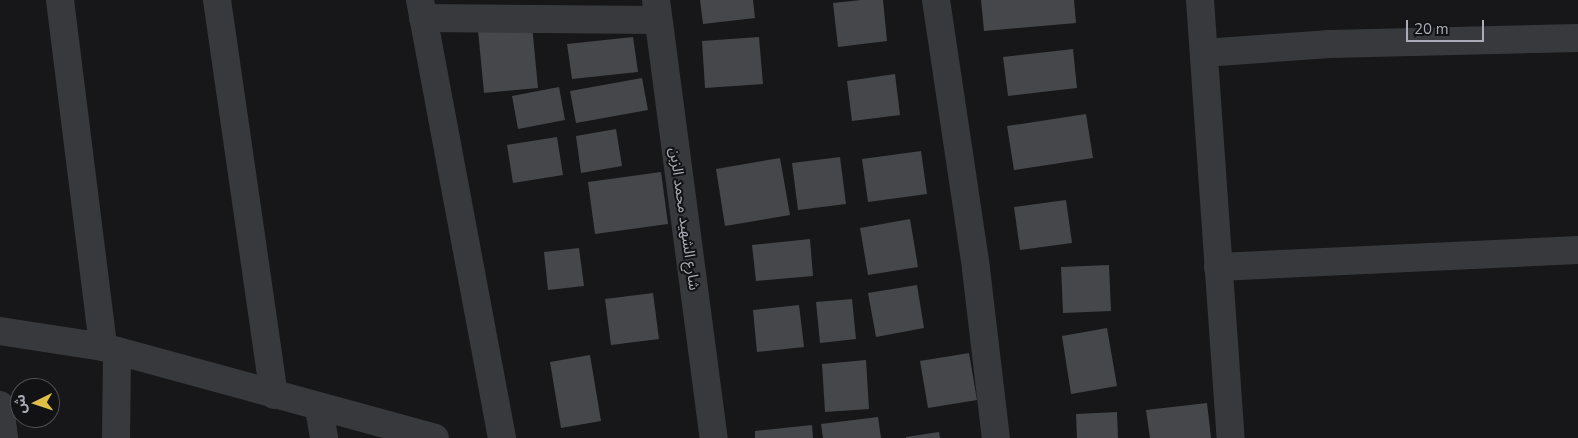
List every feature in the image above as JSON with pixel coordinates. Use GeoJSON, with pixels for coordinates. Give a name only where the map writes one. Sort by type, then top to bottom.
{"type":"FeatureCollection","features":[{"type":"Feature","properties":{"kind":"street"},"geometry":{"type":"LineString","coordinates":[[60,0],[110,349],[116,438]]}},
{"type":"Feature","properties":{"kind":"street"},"geometry":{"type":"LineString","coordinates":[[217,0],[274,395]]}},
{"type":"Feature","properties":{"kind":"street"},"geometry":{"type":"LineString","coordinates":[[936,0],[976,269],[996,438]]}},
{"type":"Feature","properties":{"kind":"street"},"geometry":{"type":"LineString","coordinates":[[1200,0],[1231,438]]}},
{"type":"Feature","properties":{"kind":"street"},"geometry":{"type":"LineString","coordinates":[[502,438],[421,9],[657,10]]}},
{"type":"Feature","properties":{"kind":"street","name":"شارع الشهيد محمد الزبن"},"geometry":{"type":"LineString","coordinates":[[657,10],[714,438]]}},
{"type":"Feature","properties":{"kind":"street"},"geometry":{"type":"LineString","coordinates":[[1204,54],[1330,44],[1578,38]]}},
{"type":"Feature","properties":{"kind":"street"},"geometry":{"type":"LineString","coordinates":[[1218,267],[1578,250]]}},
{"type":"Feature","properties":{"kind":"street"},"geometry":{"type":"LineString","coordinates":[[0,331],[110,349],[319,409],[436,438]]}},
{"type":"Feature","properties":{"kind":"street"},"geometry":{"type":"LineString","coordinates":[[0,405],[4,438]]}},
{"type":"Feature","properties":{"kind":"street"},"geometry":{"type":"LineString","coordinates":[[319,409],[324,438]]}},
{"type":"Feature","properties":{"kind":"building"},"geometry":{"type":"Polygon","coordinates":[[[700,0],[753,0],[755,18],[703,24],[700,0]]]}},
{"type":"Feature","properties":{"kind":"building"},"geometry":{"type":"Polygon","coordinates":[[[883,0],[887,41],[838,47],[833,3],[883,0]]]}},
{"type":"Feature","properties":{"kind":"building"},"geometry":{"type":"Polygon","coordinates":[[[981,0],[1074,0],[1076,23],[984,31],[981,0]]]}},
{"type":"Feature","properties":{"kind":"building"},"geometry":{"type":"Polygon","coordinates":[[[532,25],[538,88],[484,93],[478,30],[532,25]]]}},
{"type":"Feature","properties":{"kind":"building"},"geometry":{"type":"Polygon","coordinates":[[[633,37],[638,72],[572,79],[567,44],[633,37]]]}},
{"type":"Feature","properties":{"kind":"building"},"geometry":{"type":"Polygon","coordinates":[[[759,37],[763,84],[705,88],[702,41],[759,37]]]}},
{"type":"Feature","properties":{"kind":"building"},"geometry":{"type":"Polygon","coordinates":[[[1073,49],[1077,88],[1008,96],[1003,57],[1073,49]]]}},
{"type":"Feature","properties":{"kind":"building"},"geometry":{"type":"Polygon","coordinates":[[[895,74],[900,115],[852,121],[847,81],[895,74]]]}},
{"type":"Feature","properties":{"kind":"building"},"geometry":{"type":"Polygon","coordinates":[[[642,78],[648,110],[576,123],[570,91],[642,78]]]}},
{"type":"Feature","properties":{"kind":"building"},"geometry":{"type":"Polygon","coordinates":[[[559,87],[565,120],[518,129],[512,96],[559,87]]]}},
{"type":"Feature","properties":{"kind":"building"},"geometry":{"type":"Polygon","coordinates":[[[1086,114],[1093,158],[1014,170],[1007,126],[1086,114]]]}},
{"type":"Feature","properties":{"kind":"building"},"geometry":{"type":"Polygon","coordinates":[[[616,129],[622,166],[581,173],[576,136],[616,129]]]}},
{"type":"Feature","properties":{"kind":"building"},"geometry":{"type":"Polygon","coordinates":[[[557,137],[563,175],[513,183],[507,145],[557,137]]]}},
{"type":"Feature","properties":{"kind":"building"},"geometry":{"type":"Polygon","coordinates":[[[921,151],[927,194],[868,202],[862,159],[921,151]]]}},
{"type":"Feature","properties":{"kind":"building"},"geometry":{"type":"Polygon","coordinates":[[[840,157],[846,204],[798,210],[792,163],[840,157]]]}},
{"type":"Feature","properties":{"kind":"building"},"geometry":{"type":"Polygon","coordinates":[[[780,158],[790,215],[725,226],[716,169],[780,158]]]}},
{"type":"Feature","properties":{"kind":"building"},"geometry":{"type":"Polygon","coordinates":[[[661,172],[668,224],[595,234],[588,182],[661,172]]]}},
{"type":"Feature","properties":{"kind":"building"},"geometry":{"type":"Polygon","coordinates":[[[1066,200],[1072,243],[1020,250],[1014,207],[1066,200]]]}},
{"type":"Feature","properties":{"kind":"building"},"geometry":{"type":"Polygon","coordinates":[[[910,219],[918,267],[868,275],[860,228],[910,219]]]}},
{"type":"Feature","properties":{"kind":"building"},"geometry":{"type":"Polygon","coordinates":[[[810,239],[813,276],[756,281],[752,245],[810,239]]]}},
{"type":"Feature","properties":{"kind":"building"},"geometry":{"type":"Polygon","coordinates":[[[579,248],[584,286],[548,290],[544,252],[579,248]]]}},
{"type":"Feature","properties":{"kind":"building"},"geometry":{"type":"Polygon","coordinates":[[[1109,265],[1111,311],[1063,313],[1061,267],[1109,265]]]}},
{"type":"Feature","properties":{"kind":"building"},"geometry":{"type":"Polygon","coordinates":[[[917,285],[924,328],[876,337],[868,293],[917,285]]]}},
{"type":"Feature","properties":{"kind":"building"},"geometry":{"type":"Polygon","coordinates":[[[653,293],[659,339],[611,345],[605,299],[653,293]]]}},
{"type":"Feature","properties":{"kind":"building"},"geometry":{"type":"Polygon","coordinates":[[[852,299],[856,339],[820,343],[816,302],[852,299]]]}},
{"type":"Feature","properties":{"kind":"building"},"geometry":{"type":"Polygon","coordinates":[[[799,305],[804,347],[757,352],[753,310],[799,305]]]}},
{"type":"Feature","properties":{"kind":"building"},"geometry":{"type":"Polygon","coordinates":[[[1107,328],[1117,386],[1071,394],[1062,336],[1107,328]]]}},
{"type":"Feature","properties":{"kind":"building"},"geometry":{"type":"Polygon","coordinates":[[[969,353],[977,400],[928,408],[920,361],[969,353]]]}},
{"type":"Feature","properties":{"kind":"building"},"geometry":{"type":"Polygon","coordinates":[[[590,355],[601,421],[561,428],[550,362],[590,355]]]}},
{"type":"Feature","properties":{"kind":"building"},"geometry":{"type":"Polygon","coordinates":[[[866,360],[869,409],[825,412],[822,364],[866,360]]]}},
{"type":"Feature","properties":{"kind":"building"},"geometry":{"type":"Polygon","coordinates":[[[1207,403],[1211,438],[1150,438],[1146,410],[1207,403]]]}},
{"type":"Feature","properties":{"kind":"building"},"geometry":{"type":"Polygon","coordinates":[[[1117,412],[1118,438],[1077,438],[1076,414],[1117,412]]]}},
{"type":"Feature","properties":{"kind":"building"},"geometry":{"type":"Polygon","coordinates":[[[878,417],[881,438],[823,438],[821,424],[878,417]]]}},
{"type":"Feature","properties":{"kind":"building"},"geometry":{"type":"Polygon","coordinates":[[[812,425],[813,438],[755,438],[755,431],[812,425]]]}},
{"type":"Feature","properties":{"kind":"building"},"geometry":{"type":"Polygon","coordinates":[[[939,432],[940,438],[906,438],[906,437],[939,432]]]}}]}
